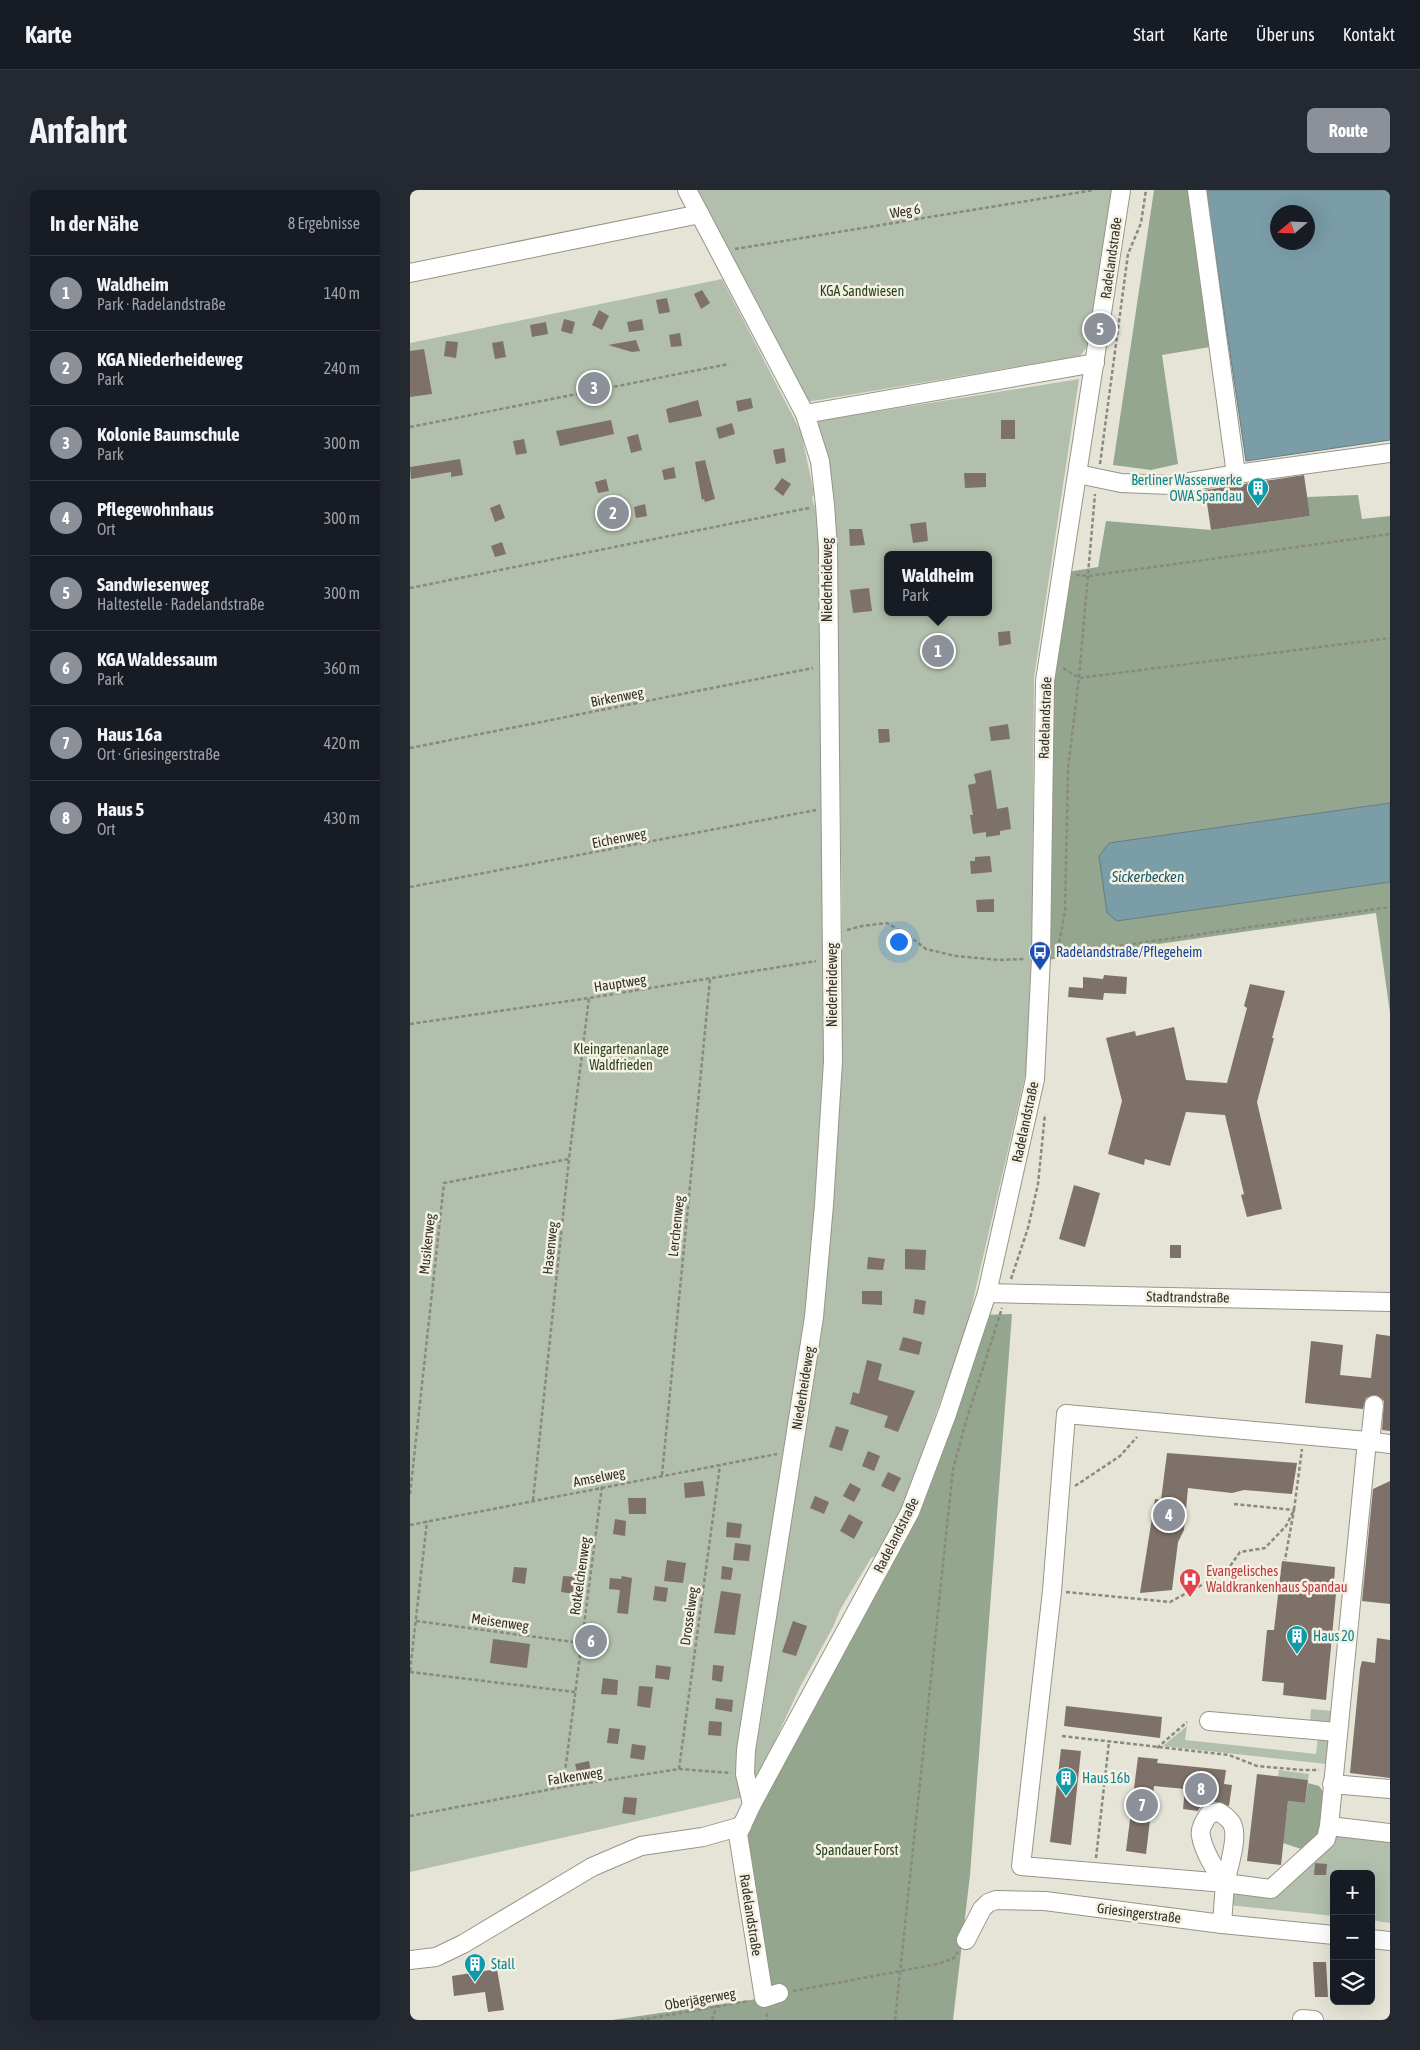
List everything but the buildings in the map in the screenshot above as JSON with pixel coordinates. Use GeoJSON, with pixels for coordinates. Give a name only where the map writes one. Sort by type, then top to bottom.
{"type":"FeatureCollection","features":[{"type":"Feature","properties":{"kind":"street","name":"Niederheideweg"},"geometry":{"type":"LineString","coordinates":[[686,190],[806,414],[820,461],[826,505],[828,548],[833,1061],[824,1205],[814,1317],[746,1750],[745,1774],[752,1804]]}},
{"type":"Feature","properties":{"kind":"street","name":"Radelandstraße"},"geometry":{"type":"LineString","coordinates":[[772,1996],[738,1834],[752,1804],[910,1512],[947,1414],[987,1293],[1035,1079],[1041,957],[1045,681],[1121,190]]}},
{"type":"Feature","properties":{"kind":"street"},"geometry":{"type":"LineString","coordinates":[[1197,190],[1236,474]]}},
{"type":"Feature","properties":{"kind":"street"},"geometry":{"type":"LineString","coordinates":[[410,273],[700,214]]}},
{"type":"Feature","properties":{"kind":"street"},"geometry":{"type":"LineString","coordinates":[[806,414],[1095,363]]}},
{"type":"Feature","properties":{"kind":"street"},"geometry":{"type":"LineString","coordinates":[[1078,474],[1120,483],[1171,485],[1390,453]]}},
{"type":"Feature","properties":{"kind":"street","name":"Stadtrandstraße"},"geometry":{"type":"LineString","coordinates":[[987,1293],[1390,1302]]}},
{"type":"Feature","properties":{"kind":"street"},"geometry":{"type":"LineString","coordinates":[[1374,1405],[1369,1441],[1337,1732],[1329,1826],[1326,1839],[1271,1889],[1225,1883],[1094,1872],[1021,1874],[1052,1591],[1066,1414],[1369,1441],[1390,1444]]}},
{"type":"Feature","properties":{"kind":"street"},"geometry":{"type":"LineString","coordinates":[[1209,1721],[1337,1732]]}},
{"type":"Feature","properties":{"kind":"street"},"geometry":{"type":"LineString","coordinates":[[1333,1777],[1390,1789]]}},
{"type":"Feature","properties":{"kind":"street"},"geometry":{"type":"LineString","coordinates":[[410,1960],[436,1957],[463,1944],[592,1867],[641,1846],[703,1837],[742,1826]]}},
{"type":"Feature","properties":{"kind":"street"},"geometry":{"type":"LineString","coordinates":[[1329,1826],[1390,1832]]}},
{"type":"Feature","properties":{"kind":"street"},"geometry":{"type":"LineString","coordinates":[[1222,1924],[1225,1883]]}},
{"type":"Feature","properties":{"kind":"street","name":"Griesingerstraße"},"geometry":{"type":"LineString","coordinates":[[963,1945],[982,1909],[988,1903],[996,1900],[1045,1901],[1222,1924],[1330,1935]]}},
{"type":"Feature","properties":{"kind":"street"},"geometry":{"type":"LineString","coordinates":[[1375,1939],[1390,1941]]}},
{"type":"Feature","properties":{"kind":"street"},"geometry":{"type":"LineString","coordinates":[[1302,2020],[1314,2020]]}},
{"type":"Feature","properties":{"kind":"path","name":"Weg 6"},"geometry":{"type":"LineString","coordinates":[[719,251],[1094,190]]}},
{"type":"Feature","properties":{"kind":"path"},"geometry":{"type":"LineString","coordinates":[[410,427],[729,364]]}},
{"type":"Feature","properties":{"kind":"path"},"geometry":{"type":"LineString","coordinates":[[410,588],[826,505]]}},
{"type":"Feature","properties":{"kind":"path"},"geometry":{"type":"LineString","coordinates":[[1062,574],[1088,576],[1390,534]]}},
{"type":"Feature","properties":{"kind":"path"},"geometry":{"type":"LineString","coordinates":[[1047,663],[1063,668],[1079,678],[1390,638]]}},
{"type":"Feature","properties":{"kind":"path","name":"Birkenweg"},"geometry":{"type":"LineString","coordinates":[[410,748],[828,665]]}},
{"type":"Feature","properties":{"kind":"path","name":"Eichenweg"},"geometry":{"type":"LineString","coordinates":[[410,887],[832,807]]}},
{"type":"Feature","properties":{"kind":"path"},"geometry":{"type":"LineString","coordinates":[[832,935],[862,926],[887,923],[926,949],[956,956],[999,960],[1041,957],[1390,907]]}},
{"type":"Feature","properties":{"kind":"path","name":"Hauptweg"},"geometry":{"type":"LineString","coordinates":[[410,1024],[589,998],[832,958]]}},
{"type":"Feature","properties":{"kind":"path","name":"Lerchenweg"},"geometry":{"type":"LineString","coordinates":[[662,1475],[710,979]]}},
{"type":"Feature","properties":{"kind":"path","name":"Hasenweg"},"geometry":{"type":"LineString","coordinates":[[533,1500],[589,998]]}},
{"type":"Feature","properties":{"kind":"path","name":"Musikerweg"},"geometry":{"type":"LineString","coordinates":[[410,1494],[444,1183],[570,1159]]}},
{"type":"Feature","properties":{"kind":"path"},"geometry":{"type":"LineString","coordinates":[[1059,1495],[1120,1456],[1139,1435]]}},
{"type":"Feature","properties":{"kind":"path"},"geometry":{"type":"LineString","coordinates":[[1285,1560],[1304,1435]]}},
{"type":"Feature","properties":{"kind":"path","name":"Amselweg"},"geometry":{"type":"LineString","coordinates":[[410,1524],[792,1451]]}},
{"type":"Feature","properties":{"kind":"path","name":"Drosselweg"},"geometry":{"type":"LineString","coordinates":[[679,1769],[720,1465]]}},
{"type":"Feature","properties":{"kind":"path","name":"Rotkelchenweg"},"geometry":{"type":"LineString","coordinates":[[563,1787],[602,1486]]}},
{"type":"Feature","properties":{"kind":"path"},"geometry":{"type":"LineString","coordinates":[[1234,1504],[1294,1510]]}},
{"type":"Feature","properties":{"kind":"path"},"geometry":{"type":"LineString","coordinates":[[1052,1591],[1170,1602],[1226,1572],[1240,1552],[1265,1548],[1286,1526],[1294,1510]]}},
{"type":"Feature","properties":{"kind":"path"},"geometry":{"type":"LineString","coordinates":[[428,1521],[410,1672],[575,1692]]}},
{"type":"Feature","properties":{"kind":"path","name":"Meisenweg"},"geometry":{"type":"LineString","coordinates":[[416,1622],[581,1643]]}},
{"type":"Feature","properties":{"kind":"path"},"geometry":{"type":"LineString","coordinates":[[1157,1748],[1187,1722]]}},
{"type":"Feature","properties":{"kind":"path"},"geometry":{"type":"LineString","coordinates":[[1062,1736],[1229,1755],[1257,1766],[1333,1777]]}},
{"type":"Feature","properties":{"kind":"path"},"geometry":{"type":"LineString","coordinates":[[1094,1872],[1109,1742]]}},
{"type":"Feature","properties":{"kind":"path","name":"Falkenweg"},"geometry":{"type":"LineString","coordinates":[[410,1816],[563,1787],[679,1769],[745,1774]]}},
{"type":"Feature","properties":{"kind":"path"},"geometry":{"type":"LineString","coordinates":[[772,1996],[938,1964],[954,1958],[963,1945]]}},
{"type":"Feature","properties":{"kind":"path"},"geometry":{"type":"LineString","coordinates":[[895,2020],[901,1970]]}},
{"type":"Feature","properties":{"kind":"path","name":"Oberjägerweg"},"geometry":{"type":"LineString","coordinates":[[640,2020],[772,1996]]}},
{"type":"Feature","properties":{"kind":"path"},"geometry":{"type":"LineString","coordinates":[[712,2020],[717,2005]]}},
{"type":"Feature","properties":{"kind":"green space","name":"KGA Sandwiesen"},"geometry":{"type":"Polygon","coordinates":[[[693,190],[1120,190],[1087,347],[1080,356],[807,402],[693,190]]]}},
{"type":"Feature","properties":{"kind":"green space"},"geometry":{"type":"Polygon","coordinates":[[[1154,190],[1192,190],[1210,347],[1162,355],[1178,464],[1151,470],[1113,465],[1154,190]]]}},
{"type":"Feature","properties":{"kind":"green space","name":"Kleingartenanlage Waldfrieden"},"geometry":{"type":"Polygon","coordinates":[[[722,279],[801,432],[814,493],[812,498],[817,514],[820,517],[837,1133],[842,1011],[842,908],[835,505],[818,421],[1079,379],[1034,678],[1032,931],[1027,1068],[967,1326],[903,1507],[875,1556],[871,1558],[840,1610],[833,1627],[800,1687],[766,1760],[757,1794],[410,1872],[410,343],[722,279]]]}},
{"type":"Feature","properties":{"kind":"green space"},"geometry":{"type":"Polygon","coordinates":[[[1358,495],[1362,519],[1390,516],[1390,803],[1109,843],[1099,856],[1117,921],[1390,882],[1390,1013],[1376,913],[1047,960],[1050,681],[1067,572],[1098,567],[1106,521],[1211,530],[1310,516],[1307,497],[1358,495]]]}},
{"type":"Feature","properties":{"kind":"green space","name":"Spandauer Forst"},"geometry":{"type":"Polygon","coordinates":[[[1012,1314],[970,1875],[953,2020],[612,2020],[764,1998],[738,1834],[910,1512],[981,1315],[1012,1314]]]}},
{"type":"Feature","properties":{"kind":"green space"},"geometry":{"type":"Polygon","coordinates":[[[1311,1709],[1332,1711],[1331,1724],[1310,1722],[1311,1709]]]}},
{"type":"Feature","properties":{"kind":"green space"},"geometry":{"type":"Polygon","coordinates":[[[1187,1726],[1185,1740],[1316,1754],[1318,1737],[1329,1738],[1326,1764],[1163,1746],[1187,1726]]]}},
{"type":"Feature","properties":{"kind":"green space"},"geometry":{"type":"Polygon","coordinates":[[[1279,1770],[1309,1774],[1308,1780],[1278,1777],[1279,1770]]]}},
{"type":"Feature","properties":{"kind":"green space"},"geometry":{"type":"Polygon","coordinates":[[[1308,1783],[1319,1786],[1324,1793],[1318,1840],[1304,1850],[1283,1843],[1288,1801],[1305,1803],[1308,1783]]]}},
{"type":"Feature","properties":{"kind":"green space"},"geometry":{"type":"Polygon","coordinates":[[[1331,1835],[1390,1836],[1390,1923],[1375,1921],[1375,1870],[1330,1870],[1330,1916],[1228,1905],[1229,1890],[1271,1894],[1331,1835]]]}},
{"type":"Feature","properties":{"kind":"water"},"geometry":{"type":"Polygon","coordinates":[[[1206,190],[1390,190],[1390,440],[1246,461],[1206,190]]]}},
{"type":"Feature","properties":{"kind":"water","name":"Sickerbecken"},"geometry":{"type":"Polygon","coordinates":[[[1390,803],[1390,882],[1117,921],[1107,913],[1099,856],[1109,843],[1390,803]]]}},
{"type":"Feature","properties":{"kind":"place","name":"Sandwiesenweg"},"geometry":{"type":"Point","coordinates":[1100,329]}},
{"type":"Feature","properties":{"kind":"place","name":"Kolonie Baumschule"},"geometry":{"type":"Point","coordinates":[594,388]}},
{"type":"Feature","properties":{"kind":"place","name":"Berliner Wasserwerke OWA Spandau"},"geometry":{"type":"Point","coordinates":[1258,507]}},
{"type":"Feature","properties":{"kind":"place","name":"KGA Niederheideweg"},"geometry":{"type":"Point","coordinates":[613,513]}},
{"type":"Feature","properties":{"kind":"place","name":"Waldheim"},"geometry":{"type":"Point","coordinates":[938,651]}},
{"type":"Feature","properties":{"kind":"place","name":"Radelandstraße/Pflegeheim"},"geometry":{"type":"Point","coordinates":[1040,971]}},
{"type":"Feature","properties":{"kind":"place","name":"Pflegewohnhaus"},"geometry":{"type":"Point","coordinates":[1169,1515]}},
{"type":"Feature","properties":{"kind":"place","name":"Evangelisches Waldkrankenhaus Spandau"},"geometry":{"type":"Point","coordinates":[1190,1598]}},
{"type":"Feature","properties":{"kind":"place","name":"KGA Waldessaum"},"geometry":{"type":"Point","coordinates":[591,1641]}},
{"type":"Feature","properties":{"kind":"place","name":"Haus 20"},"geometry":{"type":"Point","coordinates":[1297,1655]}},
{"type":"Feature","properties":{"kind":"place","name":"Haus 5"},"geometry":{"type":"Point","coordinates":[1201,1789]}},
{"type":"Feature","properties":{"kind":"place","name":"Haus 16b"},"geometry":{"type":"Point","coordinates":[1066,1797]}},
{"type":"Feature","properties":{"kind":"place","name":"Haus 16a"},"geometry":{"type":"Point","coordinates":[1142,1805]}},
{"type":"Feature","properties":{"kind":"place","name":"Stall"},"geometry":{"type":"Point","coordinates":[475,1983]}}]}
